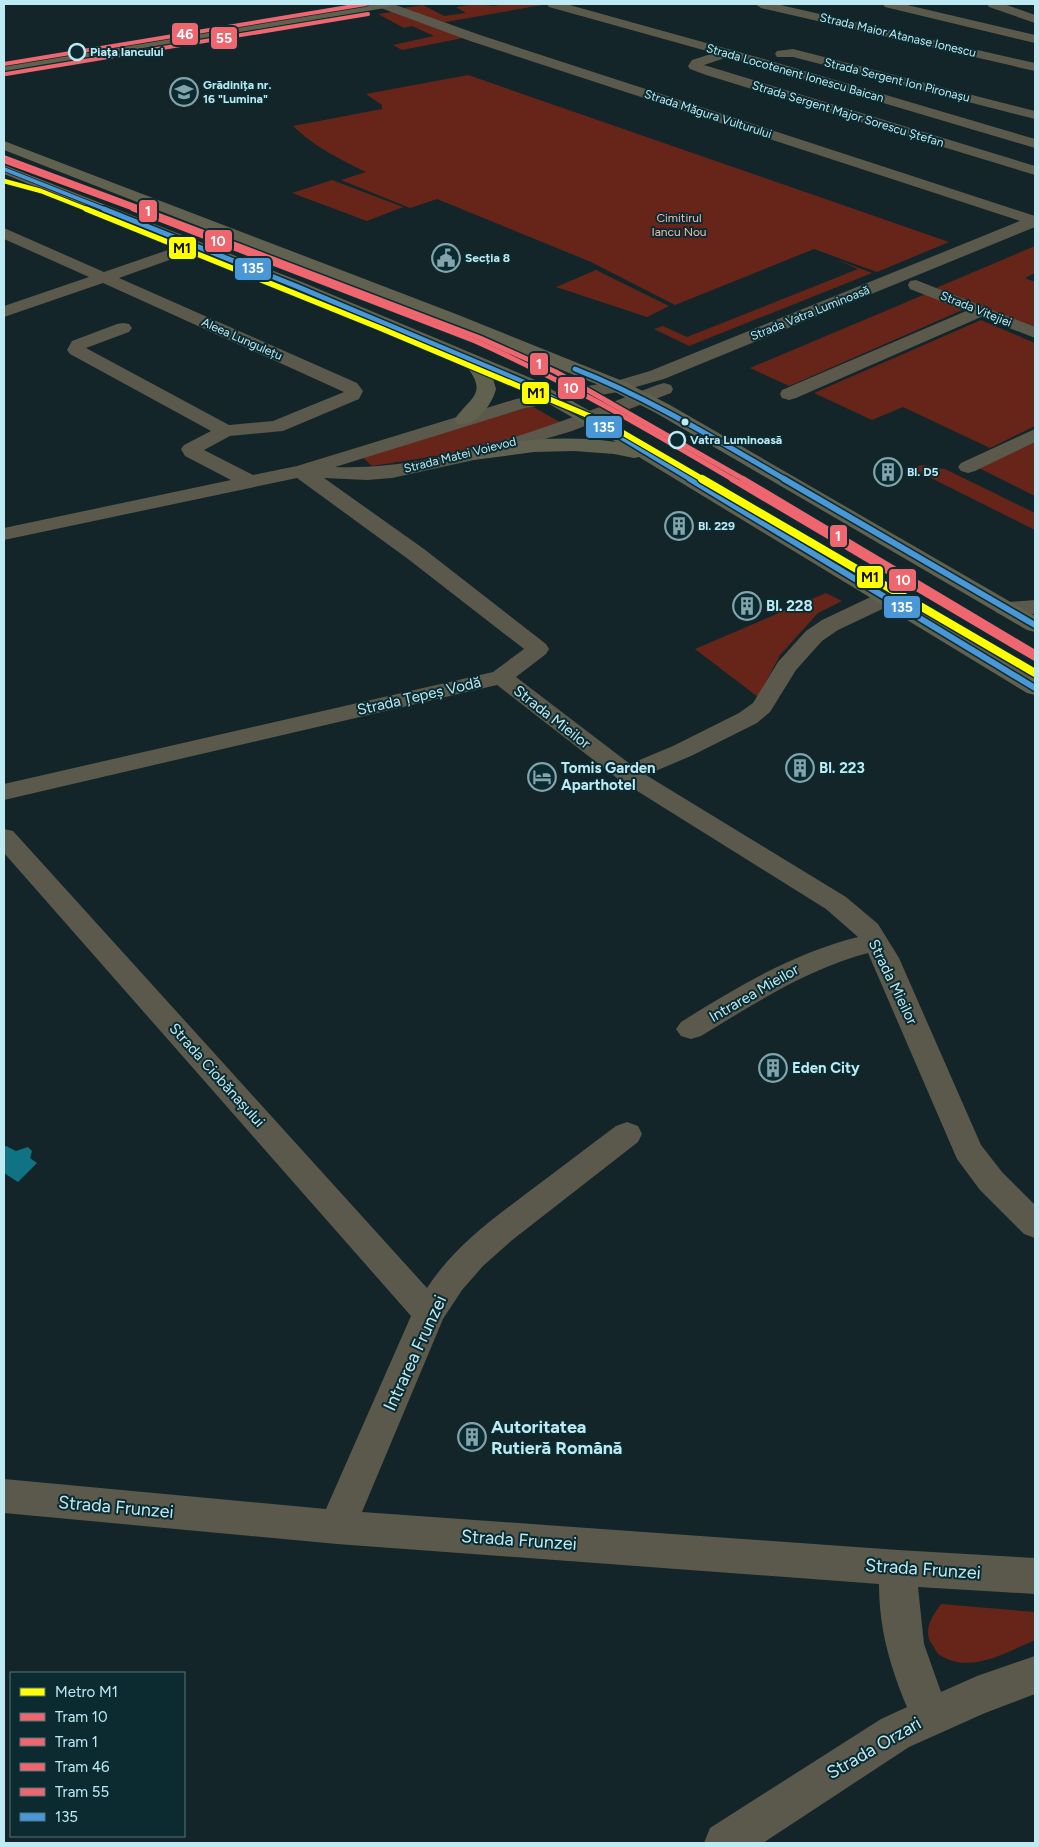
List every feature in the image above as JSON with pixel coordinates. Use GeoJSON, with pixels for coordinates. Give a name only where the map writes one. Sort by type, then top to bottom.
{"type":"FeatureCollection","features":[{"type":"Feature","properties":{"kind":"main road"},"geometry":{"type":"LineString","coordinates":[[4,58],[331,4]]}},
{"type":"Feature","properties":{"kind":"main road"},"geometry":{"type":"LineString","coordinates":[[4,67],[383,4]]}},
{"type":"Feature","properties":{"kind":"main road"},"geometry":{"type":"LineString","coordinates":[[6,145],[442,315],[618,386],[643,398],[1035,625]]}},
{"type":"Feature","properties":{"kind":"main road"},"geometry":{"type":"LineString","coordinates":[[4,169],[468,357],[552,397],[590,418],[1035,688]]}},
{"type":"Feature","properties":{"kind":"main road"},"geometry":{"type":"LineString","coordinates":[[464,420],[482,400],[487,392],[488,385],[482,374],[468,357]]}},
{"type":"Feature","properties":{"kind":"main road"},"geometry":{"type":"LineString","coordinates":[[474,454],[580,443],[617,448],[663,462]]}},
{"type":"Feature","properties":{"kind":"street","name":"Strada Măgura Vulturului"},"geometry":{"type":"LineString","coordinates":[[383,4],[484,41],[1035,221]]}},
{"type":"Feature","properties":{"kind":"street","name":"Strada Locotenent Ionescu Baican"},"geometry":{"type":"LineString","coordinates":[[553,4],[759,62],[1035,144]]}},
{"type":"Feature","properties":{"kind":"street","name":"Strada Maior Atanase Ionescu"},"geometry":{"type":"LineString","coordinates":[[760,4],[1035,67]]}},
{"type":"Feature","properties":{"kind":"street"},"geometry":{"type":"LineString","coordinates":[[889,4],[1035,39]]}},
{"type":"Feature","properties":{"kind":"street"},"geometry":{"type":"LineString","coordinates":[[993,4],[1035,19]]}},
{"type":"Feature","properties":{"kind":"street"},"geometry":{"type":"LineString","coordinates":[[1012,11],[1035,5]]}},
{"type":"Feature","properties":{"kind":"street","name":"Strada Sergent Major Sorescu Ștefan"},"geometry":{"type":"LineString","coordinates":[[728,53],[697,63],[695,66],[1035,172]]}},
{"type":"Feature","properties":{"kind":"street","name":"Strada Sergent Ion Pironașu"},"geometry":{"type":"LineString","coordinates":[[759,62],[786,53],[793,53],[1035,116]]}},
{"type":"Feature","properties":{"kind":"street","name":"Strada Vatra Luminoasă"},"geometry":{"type":"LineString","coordinates":[[580,392],[618,386],[657,375],[1035,221]]}},
{"type":"Feature","properties":{"kind":"street","name":"Aleea Lungulețu"},"geometry":{"type":"LineString","coordinates":[[4,233],[350,387],[354,391],[352,395],[276,427],[226,431],[191,449],[192,452],[251,482]]}},
{"type":"Feature","properties":{"kind":"street","name":"Strada Vatra Luminoasă"},"geometry":{"type":"LineString","coordinates":[[613,409],[1035,235]]}},
{"type":"Feature","properties":{"kind":"street"},"geometry":{"type":"LineString","coordinates":[[4,312],[194,246]]}},
{"type":"Feature","properties":{"kind":"street","name":"Strada Vitejiei"},"geometry":{"type":"LineString","coordinates":[[916,284],[1035,333]]}},
{"type":"Feature","properties":{"kind":"street"},"geometry":{"type":"LineString","coordinates":[[789,394],[981,311]]}},
{"type":"Feature","properties":{"kind":"street"},"geometry":{"type":"LineString","coordinates":[[123,328],[78,345],[76,350],[226,431]]}},
{"type":"Feature","properties":{"kind":"street","name":"Strada Matei Voievod"},"geometry":{"type":"LineString","coordinates":[[4,534],[301,471],[464,420],[552,397],[580,392]]}},
{"type":"Feature","properties":{"kind":"street","name":"Strada Matei Voievod"},"geometry":{"type":"LineString","coordinates":[[301,471],[359,474],[392,472],[474,454],[613,409]]}},
{"type":"Feature","properties":{"kind":"street"},"geometry":{"type":"LineString","coordinates":[[968,467],[1035,435]]}},
{"type":"Feature","properties":{"kind":"street","name":"Strada Țepeș Vodă"},"geometry":{"type":"LineString","coordinates":[[4,792],[501,677],[538,649],[416,554],[301,471]]}},
{"type":"Feature","properties":{"kind":"street"},"geometry":{"type":"LineString","coordinates":[[627,774],[748,718],[762,707],[786,667],[814,636],[830,625],[887,598]]}},
{"type":"Feature","properties":{"kind":"street"},"geometry":{"type":"LineString","coordinates":[[1005,608],[1035,607]]}},
{"type":"Feature","properties":{"kind":"street","name":"Strada Mieilor"},"geometry":{"type":"LineString","coordinates":[[501,677],[627,774],[836,903],[854,917],[876,942],[885,958],[968,1151],[991,1181],[1035,1225]]}},
{"type":"Feature","properties":{"kind":"street","name":"Strada Ciobănașului"},"geometry":{"type":"LineString","coordinates":[[5,839],[430,1313]]}},
{"type":"Feature","properties":{"kind":"street","name":"Intrarea Mieilor"},"geometry":{"type":"LineString","coordinates":[[691,1029],[769,981],[837,952],[876,942]]}},
{"type":"Feature","properties":{"kind":"street","name":"Intrarea Frunzei"},"geometry":{"type":"LineString","coordinates":[[337,1527],[430,1313],[450,1280],[470,1257],[499,1232],[628,1134]]}},
{"type":"Feature","properties":{"kind":"street","name":"Strada Frunzei"},"geometry":{"type":"LineString","coordinates":[[4,1496],[337,1527],[898,1568],[1035,1576]]}},
{"type":"Feature","properties":{"kind":"street"},"geometry":{"type":"LineString","coordinates":[[898,1568],[898,1608],[903,1641],[914,1680],[931,1715]]}},
{"type":"Feature","properties":{"kind":"street","name":"Strada Orzari"},"geometry":{"type":"LineString","coordinates":[[725,1843],[894,1733],[977,1696],[1035,1675]]}},
{"type":"Feature","properties":{"kind":"green space"},"geometry":{"type":"Polygon","coordinates":[[[475,4],[494,6],[504,4],[542,5],[440,23],[403,8],[423,5],[444,16],[466,13],[456,7],[475,4]]]}},
{"type":"Feature","properties":{"kind":"green space"},"geometry":{"type":"Polygon","coordinates":[[[392,12],[463,38],[402,50],[393,45],[434,36],[412,26],[404,28],[378,14],[392,12]]]}},
{"type":"Feature","properties":{"kind":"green space","name":"Cimitirul Iancu Nou"},"geometry":{"type":"Polygon","coordinates":[[[468,75],[949,242],[877,272],[814,249],[675,305],[591,262],[437,199],[410,208],[341,180],[366,172],[319,147],[293,126],[382,109],[382,105],[366,94],[468,75]]]}},
{"type":"Feature","properties":{"kind":"green space"},"geometry":{"type":"Polygon","coordinates":[[[332,180],[403,207],[367,221],[292,193],[332,180]]]}},
{"type":"Feature","properties":{"kind":"green space"},"geometry":{"type":"Polygon","coordinates":[[[1035,246],[1035,273],[1025,278],[1035,282],[1035,328],[936,288],[1035,246]]]}},
{"type":"Feature","properties":{"kind":"green space"},"geometry":{"type":"Polygon","coordinates":[[[835,259],[872,273],[689,346],[654,329],[663,326],[687,337],[858,269],[835,259]]]}},
{"type":"Feature","properties":{"kind":"green space"},"geometry":{"type":"Polygon","coordinates":[[[596,270],[669,306],[647,317],[556,287],[596,270]]]}},
{"type":"Feature","properties":{"kind":"green space"},"geometry":{"type":"Polygon","coordinates":[[[928,293],[967,308],[789,386],[750,368],[928,293]]]}},
{"type":"Feature","properties":{"kind":"green space"},"geometry":{"type":"Polygon","coordinates":[[[981,320],[1035,343],[1035,426],[990,448],[903,407],[872,420],[814,393],[981,320]]]}},
{"type":"Feature","properties":{"kind":"green space"},"geometry":{"type":"Polygon","coordinates":[[[528,404],[565,425],[474,450],[372,466],[360,455],[528,404]]]}},
{"type":"Feature","properties":{"kind":"green space"},"geometry":{"type":"Polygon","coordinates":[[[1035,440],[1035,496],[977,467],[1035,440]]]}},
{"type":"Feature","properties":{"kind":"green space"},"geometry":{"type":"Polygon","coordinates":[[[923,465],[945,469],[1035,513],[1035,530],[911,468],[923,465]]]}},
{"type":"Feature","properties":{"kind":"green space"},"geometry":{"type":"Polygon","coordinates":[[[826,593],[842,601],[818,613],[780,655],[758,697],[695,649],[826,593]]]}},
{"type":"Feature","properties":{"kind":"green space"},"geometry":{"type":"Polygon","coordinates":[[[941,1604],[1035,1612],[1035,1640],[988,1660],[963,1663],[951,1661],[939,1654],[931,1643],[928,1633],[930,1622],[941,1604]]]}},
{"type":"Feature","properties":{"kind":"water"},"geometry":{"type":"Polygon","coordinates":[[[6,1146],[16,1151],[28,1147],[32,1151],[30,1158],[37,1163],[18,1182],[4,1173],[4,1147],[6,1146]]]}},
{"type":"Feature","properties":{"kind":"metro line","name":"M1"},"geometry":{"type":"LineString","coordinates":[[4,181],[41,191],[380,328],[606,423],[1035,673]]}},
{"type":"Feature","properties":{"kind":"tram line","name":"46"},"geometry":{"type":"LineString","coordinates":[[4,64],[366,4]]}},
{"type":"Feature","properties":{"kind":"tram line","name":"55"},"geometry":{"type":"LineString","coordinates":[[6,74],[368,14]]}},
{"type":"Feature","properties":{"kind":"tram line","name":"1"},"geometry":{"type":"LineString","coordinates":[[4,157],[362,292],[480,338],[556,372],[677,440],[1035,653]]}},
{"type":"Feature","properties":{"kind":"tram line","name":"10"},"geometry":{"type":"LineString","coordinates":[[4,161],[219,241],[475,341],[520,361],[632,420],[1035,658]]}},
{"type":"Feature","properties":{"kind":"transit line","name":"135"},"geometry":{"type":"LineString","coordinates":[[4,169],[296,286],[526,383],[606,428],[1035,688]]}},
{"type":"Feature","properties":{"kind":"transit line","name":"135"},"geometry":{"type":"LineString","coordinates":[[575,369],[618,386],[663,409],[1035,625]]}},
{"type":"Feature","properties":{"kind":"place","name":"Piața Iancului"},"geometry":{"type":"Point","coordinates":[77,52]}},
{"type":"Feature","properties":{"kind":"place","name":"Grădinița nr. 16 \"Lumina\""},"geometry":{"type":"Point","coordinates":[184,92]}},
{"type":"Feature","properties":{"kind":"place","name":"Secția 8"},"geometry":{"type":"Point","coordinates":[446,258]}},
{"type":"Feature","properties":{"kind":"place","name":"Vatra Luminoasă"},"geometry":{"type":"Point","coordinates":[677,440]}},
{"type":"Feature","properties":{"kind":"place","name":"Bl. D5"},"geometry":{"type":"Point","coordinates":[888,472]}},
{"type":"Feature","properties":{"kind":"place","name":"Bl. 229"},"geometry":{"type":"Point","coordinates":[679,526]}},
{"type":"Feature","properties":{"kind":"place","name":"Bl. 228"},"geometry":{"type":"Point","coordinates":[747,606]}},
{"type":"Feature","properties":{"kind":"place","name":"Bl. 223"},"geometry":{"type":"Point","coordinates":[800,768]}},
{"type":"Feature","properties":{"kind":"place","name":"Tomis Garden Aparthotel"},"geometry":{"type":"Point","coordinates":[542,777]}},
{"type":"Feature","properties":{"kind":"place","name":"Eden City"},"geometry":{"type":"Point","coordinates":[773,1068]}},
{"type":"Feature","properties":{"kind":"place","name":"Autoritatea Rutieră Română"},"geometry":{"type":"Point","coordinates":[472,1437]}}]}
